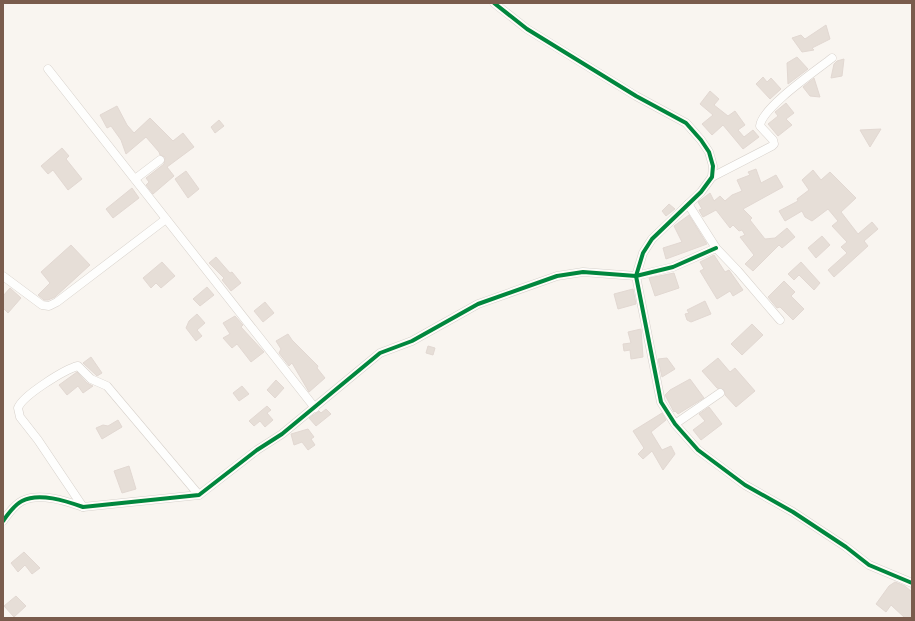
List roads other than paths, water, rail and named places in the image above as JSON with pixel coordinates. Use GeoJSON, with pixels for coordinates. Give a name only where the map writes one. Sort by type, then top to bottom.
{"type":"FeatureCollection","features":[{"type":"Feature","properties":{"kind":"street"},"geometry":{"type":"LineString","coordinates":[[494,3],[527,28],[636,96],[686,124],[701,140],[709,152],[713,166],[712,177]]}},
{"type":"Feature","properties":{"kind":"street"},"geometry":{"type":"LineString","coordinates":[[832,58],[772,105],[764,115],[760,126],[773,140],[774,144],[712,177],[701,192],[652,239],[643,253],[636,276],[661,402],[675,424],[698,450],[745,485],[793,512],[846,547],[869,565],[912,583]]}},
{"type":"Feature","properties":{"kind":"street"},"geometry":{"type":"LineString","coordinates":[[48,69],[315,408]]}},
{"type":"Feature","properties":{"kind":"street"},"geometry":{"type":"LineString","coordinates":[[135,180],[160,160]]}},
{"type":"Feature","properties":{"kind":"street"},"geometry":{"type":"LineString","coordinates":[[688,204],[716,248],[780,320]]}},
{"type":"Feature","properties":{"kind":"street"},"geometry":{"type":"LineString","coordinates":[[3,276],[42,305],[49,306],[57,302],[166,219]]}},
{"type":"Feature","properties":{"kind":"street"},"geometry":{"type":"LineString","coordinates":[[3,521],[12,509],[22,501],[33,498],[46,498],[71,502],[83,507],[199,495],[315,408],[380,353],[412,341],[478,304],[556,276],[583,272],[636,276],[673,267],[716,248]]}},
{"type":"Feature","properties":{"kind":"street"},"geometry":{"type":"LineString","coordinates":[[83,507],[38,440],[20,417],[18,408],[26,397],[68,369],[78,366],[91,379],[107,386],[199,495]]}},
{"type":"Feature","properties":{"kind":"street"},"geometry":{"type":"LineString","coordinates":[[675,424],[720,393]]}}]}
